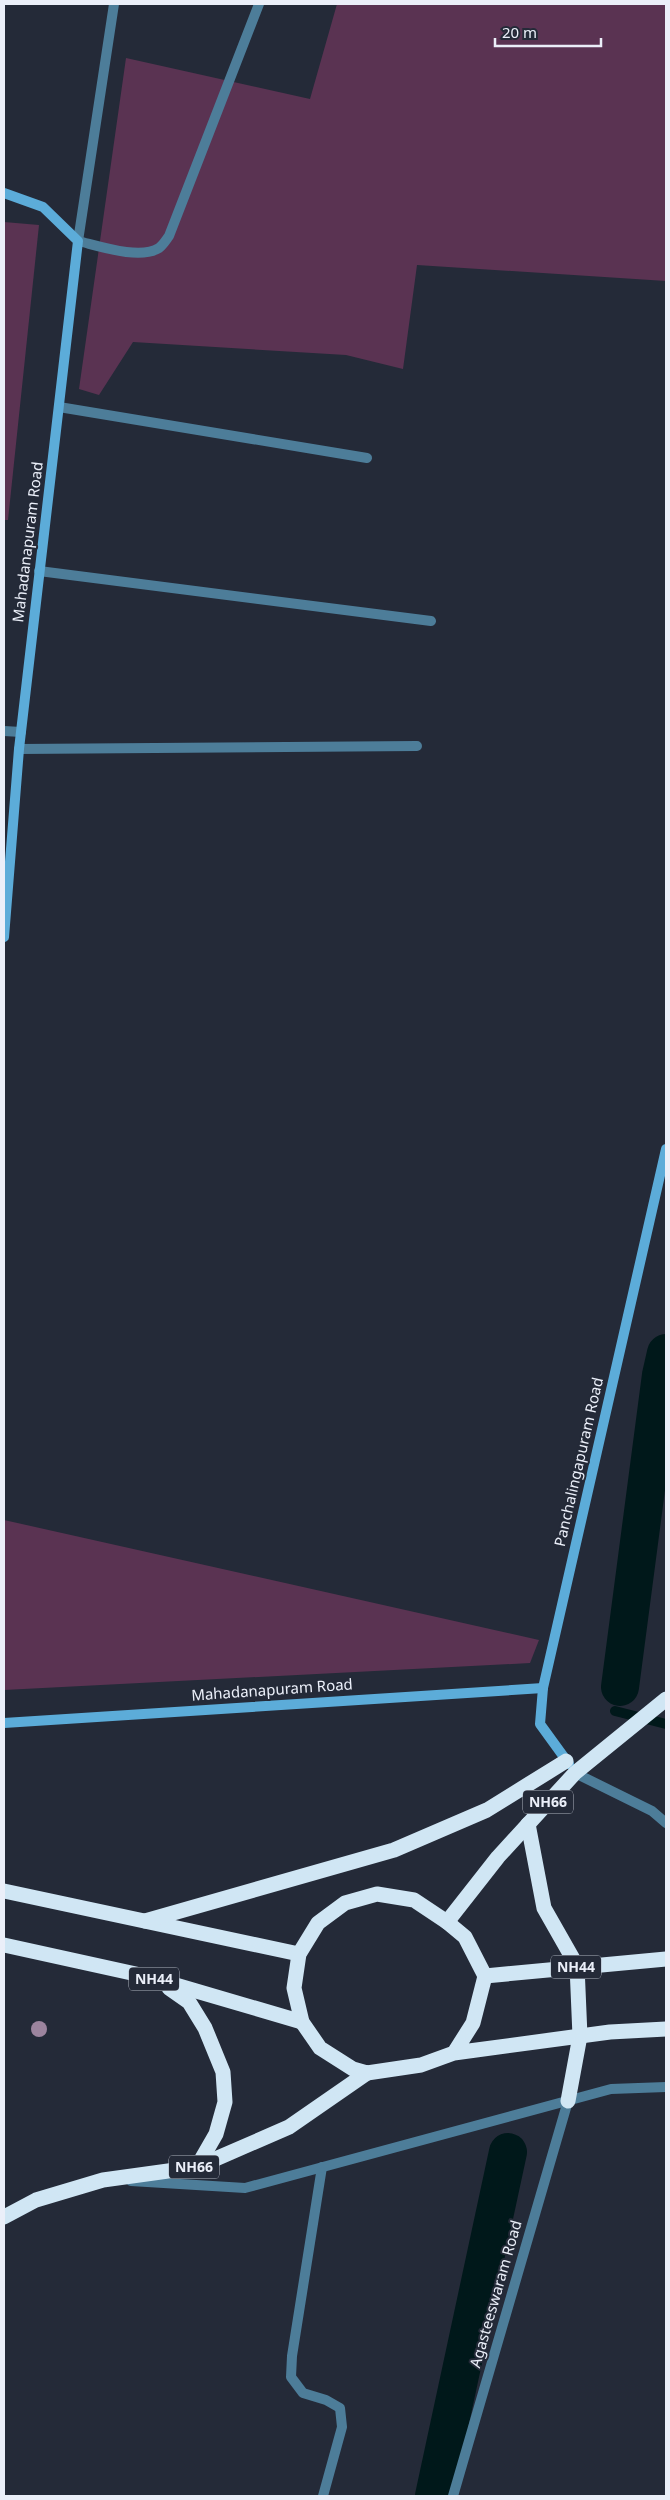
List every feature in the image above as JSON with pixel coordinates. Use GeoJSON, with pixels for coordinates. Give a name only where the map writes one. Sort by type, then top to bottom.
{"type":"FeatureCollection","features":[{"type":"Feature","properties":{"kind":"highway","name":"NH66"},"geometry":{"type":"LineString","coordinates":[[447,1922],[498,1857],[528,1824],[571,1767],[666,1699]]}},
{"type":"Feature","properties":{"kind":"highway"},"geometry":{"type":"LineString","coordinates":[[145,1921],[394,1850],[487,1810],[571,1767]]}},
{"type":"Feature","properties":{"kind":"highway"},"geometry":{"type":"LineString","coordinates":[[528,1824],[544,1908],[577,1966],[580,2036],[568,2101]]}},
{"type":"Feature","properties":{"kind":"highway"},"geometry":{"type":"LineString","coordinates":[[4,1891],[299,1954]]}},
{"type":"Feature","properties":{"kind":"highway"},"geometry":{"type":"LineString","coordinates":[[454,2053],[472,2023],[485,1976],[465,1938],[447,1922],[414,1900],[377,1894],[345,1903],[318,1923],[299,1954],[294,1988],[302,2022],[320,2048],[352,2069],[367,2073],[421,2065],[454,2053],[580,2036],[666,2029]]}},
{"type":"Feature","properties":{"kind":"highway","name":"NH44"},"geometry":{"type":"LineString","coordinates":[[4,1945],[160,1981],[302,2022]]}},
{"type":"Feature","properties":{"kind":"highway","name":"NH44"},"geometry":{"type":"LineString","coordinates":[[485,1976],[666,1959]]}},
{"type":"Feature","properties":{"kind":"highway"},"geometry":{"type":"LineString","coordinates":[[160,1981],[189,2002],[205,2028],[223,2072],[225,2102],[216,2134],[197,2167]]}},
{"type":"Feature","properties":{"kind":"highway","name":"NH66"},"geometry":{"type":"LineString","coordinates":[[4,2217],[36,2200],[103,2180],[197,2167],[289,2128],[367,2073]]}},
{"type":"Feature","properties":{"kind":"street"},"geometry":{"type":"LineString","coordinates":[[78,241],[114,4]]}},
{"type":"Feature","properties":{"kind":"street"},"geometry":{"type":"LineString","coordinates":[[4,193],[43,207],[78,241],[128,252],[147,252],[159,248],[169,236],[259,4]]}},
{"type":"Feature","properties":{"kind":"street","name":"Mahadanapuram Road"},"geometry":{"type":"LineString","coordinates":[[4,937],[19,749],[78,241]]}},
{"type":"Feature","properties":{"kind":"street"},"geometry":{"type":"LineString","coordinates":[[59,407],[367,458]]}},
{"type":"Feature","properties":{"kind":"street"},"geometry":{"type":"LineString","coordinates":[[39,571],[431,621]]}},
{"type":"Feature","properties":{"kind":"street"},"geometry":{"type":"LineString","coordinates":[[4,731],[21,732]]}},
{"type":"Feature","properties":{"kind":"street"},"geometry":{"type":"LineString","coordinates":[[19,749],[417,746]]}},
{"type":"Feature","properties":{"kind":"street","name":"Panchalingapuram Road"},"geometry":{"type":"LineString","coordinates":[[571,1767],[540,1724],[543,1688],[666,1149]]}},
{"type":"Feature","properties":{"kind":"street","name":"Mahadanapuram Road"},"geometry":{"type":"LineString","coordinates":[[4,1723],[543,1688]]}},
{"type":"Feature","properties":{"kind":"street"},"geometry":{"type":"LineString","coordinates":[[571,1767],[652,1811],[666,1823]]}},
{"type":"Feature","properties":{"kind":"street"},"geometry":{"type":"LineString","coordinates":[[103,2180],[245,2188],[611,2089],[666,2086]]}},
{"type":"Feature","properties":{"kind":"street","name":"Agasteeswaram Road"},"geometry":{"type":"LineString","coordinates":[[452,2496],[568,2101]]}},
{"type":"Feature","properties":{"kind":"street"},"geometry":{"type":"LineString","coordinates":[[322,2167],[292,2356],[291,2377],[303,2393],[326,2400],[340,2408],[342,2427],[323,2496]]}},
{"type":"Feature","properties":{"kind":"shaded area"},"geometry":{"type":"Polygon","coordinates":[[[337,4],[666,4],[666,281],[417,265],[403,369],[346,355],[133,342],[99,395],[79,389],[126,58],[310,99],[337,4]]]}},
{"type":"Feature","properties":{"kind":"shaded area"},"geometry":{"type":"Polygon","coordinates":[[[4,222],[39,225],[8,520],[4,520],[4,222]]]}},
{"type":"Feature","properties":{"kind":"shaded area"},"geometry":{"type":"Polygon","coordinates":[[[4,1520],[539,1640],[530,1663],[4,1690],[4,1520]]]}},
{"type":"Feature","properties":{"kind":"waterway"},"geometry":{"type":"LineString","coordinates":[[620,1687],[661,1375],[666,1353]]}},
{"type":"Feature","properties":{"kind":"waterway"},"geometry":{"type":"LineString","coordinates":[[615,1711],[666,1724]]}},
{"type":"Feature","properties":{"kind":"waterway"},"geometry":{"type":"LineString","coordinates":[[434,2496],[508,2152]]}}]}
